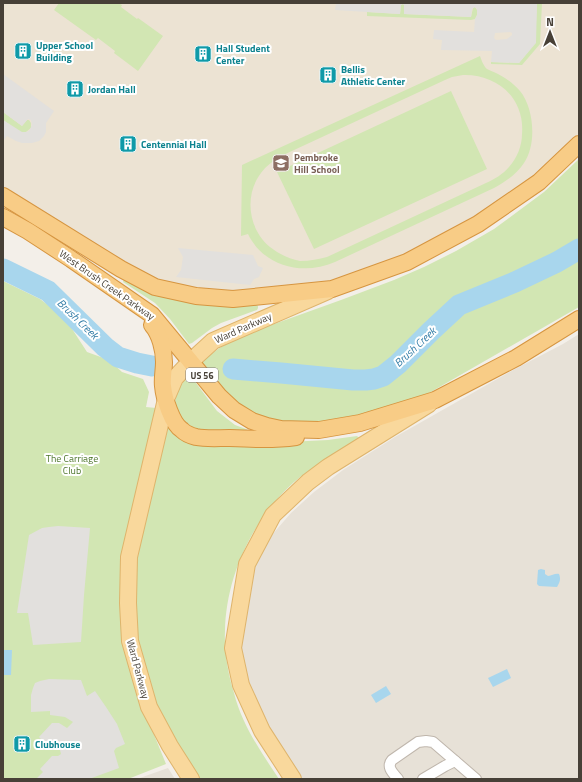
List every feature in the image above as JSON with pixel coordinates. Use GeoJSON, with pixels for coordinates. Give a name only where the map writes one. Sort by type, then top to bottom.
{"type":"FeatureCollection","features":[{"type":"Feature","properties":{"kind":"highway","name":"Ward Parkway"},"geometry":{"type":"LineString","coordinates":[[332,290],[407,262],[478,224],[539,182],[579,144]]}},
{"type":"Feature","properties":{"kind":"highway","name":"West Brush Creek Parkway"},"geometry":{"type":"LineString","coordinates":[[3,196],[122,269],[155,287],[196,296],[233,299],[332,290]]}},
{"type":"Feature","properties":{"kind":"highway","name":"West Brush Creek Parkway"},"geometry":{"type":"LineString","coordinates":[[3,217],[28,231],[71,259],[152,315],[220,396],[234,410],[252,421],[281,429],[319,430],[360,423],[435,400]]}},
{"type":"Feature","properties":{"kind":"highway"},"geometry":{"type":"LineString","coordinates":[[71,259],[88,279],[139,312],[154,326],[159,336],[163,354],[163,386],[166,399],[173,419],[177,426],[182,430],[195,437],[278,439],[297,437],[319,430]]}},
{"type":"Feature","properties":{"kind":"highway","name":"US 56"},"geometry":{"type":"LineString","coordinates":[[435,400],[516,358],[579,319]]}},
{"type":"Feature","properties":{"kind":"main road","name":"Ward Parkway"},"geometry":{"type":"LineString","coordinates":[[191,779],[148,707],[130,641],[128,603],[129,557],[166,399],[174,378],[212,341],[332,290]]}},
{"type":"Feature","properties":{"kind":"main road"},"geometry":{"type":"LineString","coordinates":[[293,779],[262,731],[241,685],[233,648],[247,564],[273,515],[308,482],[328,467],[435,400]]}},
{"type":"Feature","properties":{"kind":"street"},"geometry":{"type":"LineString","coordinates":[[398,779],[389,768],[389,763],[418,742],[426,741],[433,742],[476,779]]}},
{"type":"Feature","properties":{"kind":"street"},"geometry":{"type":"LineString","coordinates":[[424,779],[455,761]]}},
{"type":"Feature","properties":{"kind":"shaded area","name":"Pembroke Hill School"},"geometry":{"type":"Polygon","coordinates":[[[3,3],[579,3],[579,144],[539,182],[407,262],[283,294],[155,287],[3,196],[3,3]]]}},
{"type":"Feature","properties":{"kind":"shaded area"},"geometry":{"type":"Polygon","coordinates":[[[336,3],[537,3],[536,43],[519,63],[491,62],[492,51],[441,50],[442,40],[433,39],[434,30],[474,32],[475,19],[477,15],[477,9],[475,7],[472,9],[471,17],[404,14],[403,4],[401,5],[400,14],[335,10],[336,3]],[[495,33],[494,38],[496,40],[507,39],[512,35],[512,33],[495,33]]]}},
{"type":"Feature","properties":{"kind":"shaded area"},"geometry":{"type":"Polygon","coordinates":[[[3,74],[54,111],[46,123],[46,132],[44,136],[39,141],[22,143],[7,136],[3,141],[3,120],[22,132],[29,131],[32,125],[31,120],[28,119],[22,126],[3,112],[3,74]]]}},
{"type":"Feature","properties":{"kind":"shaded area"},"geometry":{"type":"Polygon","coordinates":[[[178,248],[253,255],[258,266],[263,268],[259,277],[254,279],[250,285],[176,277],[181,270],[183,257],[178,248]]]}},
{"type":"Feature","properties":{"kind":"shaded area"},"geometry":{"type":"Polygon","coordinates":[[[579,334],[579,779],[302,779],[256,706],[245,681],[242,658],[242,637],[252,575],[260,554],[271,536],[291,513],[314,492],[343,470],[395,437],[579,334]]]}},
{"type":"Feature","properties":{"kind":"shaded area"},"geometry":{"type":"Polygon","coordinates":[[[58,526],[90,528],[81,642],[33,645],[28,613],[17,613],[29,535],[42,528],[58,526]]]}},
{"type":"Feature","properties":{"kind":"shaded area"},"geometry":{"type":"Polygon","coordinates":[[[49,679],[81,680],[87,696],[95,691],[117,724],[125,744],[116,748],[114,751],[119,768],[89,779],[36,779],[43,772],[40,769],[52,756],[58,756],[61,754],[60,750],[50,748],[39,737],[52,723],[59,723],[67,728],[73,722],[65,717],[50,715],[50,711],[31,712],[31,695],[35,683],[49,679]]]}},
{"type":"Feature","properties":{"kind":"shaded area"},"geometry":{"type":"Polygon","coordinates":[[[168,768],[175,779],[137,779],[168,768]]]}},
{"type":"Feature","properties":{"kind":"green space"},"geometry":{"type":"Polygon","coordinates":[[[59,3],[118,3],[137,19],[138,18],[163,36],[138,71],[114,53],[115,51],[98,38],[96,40],[54,10],[59,3]]]}},
{"type":"Feature","properties":{"kind":"green space"},"geometry":{"type":"Polygon","coordinates":[[[537,3],[542,3],[540,44],[522,65],[491,64],[491,62],[519,63],[535,43],[537,3]]]}},
{"type":"Feature","properties":{"kind":"green space"},"geometry":{"type":"Polygon","coordinates":[[[403,4],[404,14],[471,17],[473,8],[475,7],[477,10],[477,15],[475,19],[471,20],[367,16],[367,12],[400,14],[401,5],[403,4]]]}},
{"type":"Feature","properties":{"kind":"green space"},"geometry":{"type":"Polygon","coordinates":[[[480,56],[487,69],[507,79],[520,91],[525,98],[531,116],[532,136],[528,155],[521,167],[506,180],[494,188],[335,262],[323,266],[298,268],[286,266],[274,261],[264,254],[255,245],[248,234],[241,236],[242,165],[480,56]],[[463,75],[452,77],[279,157],[272,162],[263,170],[252,191],[251,212],[253,221],[263,240],[270,247],[288,258],[307,261],[327,257],[496,178],[507,170],[517,156],[522,138],[522,121],[519,109],[514,99],[497,84],[487,79],[463,75]]]}},
{"type":"Feature","properties":{"kind":"green space"},"geometry":{"type":"Polygon","coordinates":[[[451,91],[487,169],[314,249],[277,172],[451,91]]]}},
{"type":"Feature","properties":{"kind":"green space"},"geometry":{"type":"Polygon","coordinates":[[[3,112],[22,126],[27,120],[29,120],[31,123],[31,128],[26,132],[20,132],[3,120],[3,112]]]}},
{"type":"Feature","properties":{"kind":"green space"},"geometry":{"type":"Polygon","coordinates":[[[579,159],[579,307],[422,397],[336,422],[283,424],[260,418],[236,405],[221,390],[202,363],[203,360],[221,347],[246,334],[394,280],[456,251],[494,229],[544,192],[579,159]]]}},
{"type":"Feature","properties":{"kind":"green space"},"geometry":{"type":"Polygon","coordinates":[[[124,279],[141,288],[194,303],[226,306],[256,305],[258,308],[257,310],[221,323],[189,344],[170,319],[155,303],[123,282],[124,279]]]}},
{"type":"Feature","properties":{"kind":"green space","name":"The Carriage Club"},"geometry":{"type":"Polygon","coordinates":[[[3,281],[40,299],[65,318],[87,352],[109,360],[122,372],[143,379],[149,392],[146,407],[156,408],[129,521],[137,693],[166,764],[128,779],[3,779],[3,281]]]}},
{"type":"Feature","properties":{"kind":"green space"},"geometry":{"type":"Polygon","coordinates":[[[189,376],[193,379],[217,411],[235,425],[250,432],[199,433],[184,427],[175,404],[176,394],[186,377],[189,376]]]}},
{"type":"Feature","properties":{"kind":"green space"},"geometry":{"type":"Polygon","coordinates":[[[169,425],[287,442],[328,440],[357,436],[359,438],[357,443],[315,466],[300,477],[279,497],[254,531],[236,569],[230,590],[225,631],[225,646],[232,686],[237,705],[247,727],[279,779],[197,779],[165,726],[149,688],[138,643],[135,601],[137,563],[140,543],[169,425]]]}},
{"type":"Feature","properties":{"kind":"water"},"geometry":{"type":"Polygon","coordinates":[[[538,570],[545,570],[545,574],[548,576],[559,574],[560,580],[557,587],[539,586],[537,584],[538,570]]]}},
{"type":"Feature","properties":{"kind":"water"},"geometry":{"type":"Polygon","coordinates":[[[3,650],[12,650],[11,675],[3,675],[3,650]]]}},
{"type":"Feature","properties":{"kind":"water"},"geometry":{"type":"Polygon","coordinates":[[[507,669],[511,678],[493,687],[488,678],[507,669]]]}},
{"type":"Feature","properties":{"kind":"water"},"geometry":{"type":"Polygon","coordinates":[[[386,686],[391,694],[376,703],[371,695],[386,686]]]}},
{"type":"Feature","properties":{"kind":"waterway","name":"Brush Creek"},"geometry":{"type":"LineString","coordinates":[[233,369],[353,380],[374,379],[383,376],[398,364],[459,305],[515,282],[557,262],[579,249]]}},
{"type":"Feature","properties":{"kind":"waterway","name":"Brush Creek"},"geometry":{"type":"LineString","coordinates":[[3,269],[48,291],[105,347],[118,357],[152,366]]}},
{"type":"Feature","properties":{"kind":"place","name":"Upper School Building"},"geometry":{"type":"Point","coordinates":[23,51]}},
{"type":"Feature","properties":{"kind":"place","name":"Hall Student Center"},"geometry":{"type":"Point","coordinates":[203,54]}},
{"type":"Feature","properties":{"kind":"place","name":"Bellis Athletic Center"},"geometry":{"type":"Point","coordinates":[328,75]}},
{"type":"Feature","properties":{"kind":"place","name":"Jordan Hall"},"geometry":{"type":"Point","coordinates":[75,89]}},
{"type":"Feature","properties":{"kind":"place","name":"Centennial Hall"},"geometry":{"type":"Point","coordinates":[128,144]}},
{"type":"Feature","properties":{"kind":"place","name":"Pembroke Hill School"},"geometry":{"type":"Point","coordinates":[281,163]}},
{"type":"Feature","properties":{"kind":"place","name":"Clubhouse"},"geometry":{"type":"Point","coordinates":[22,744]}}]}
